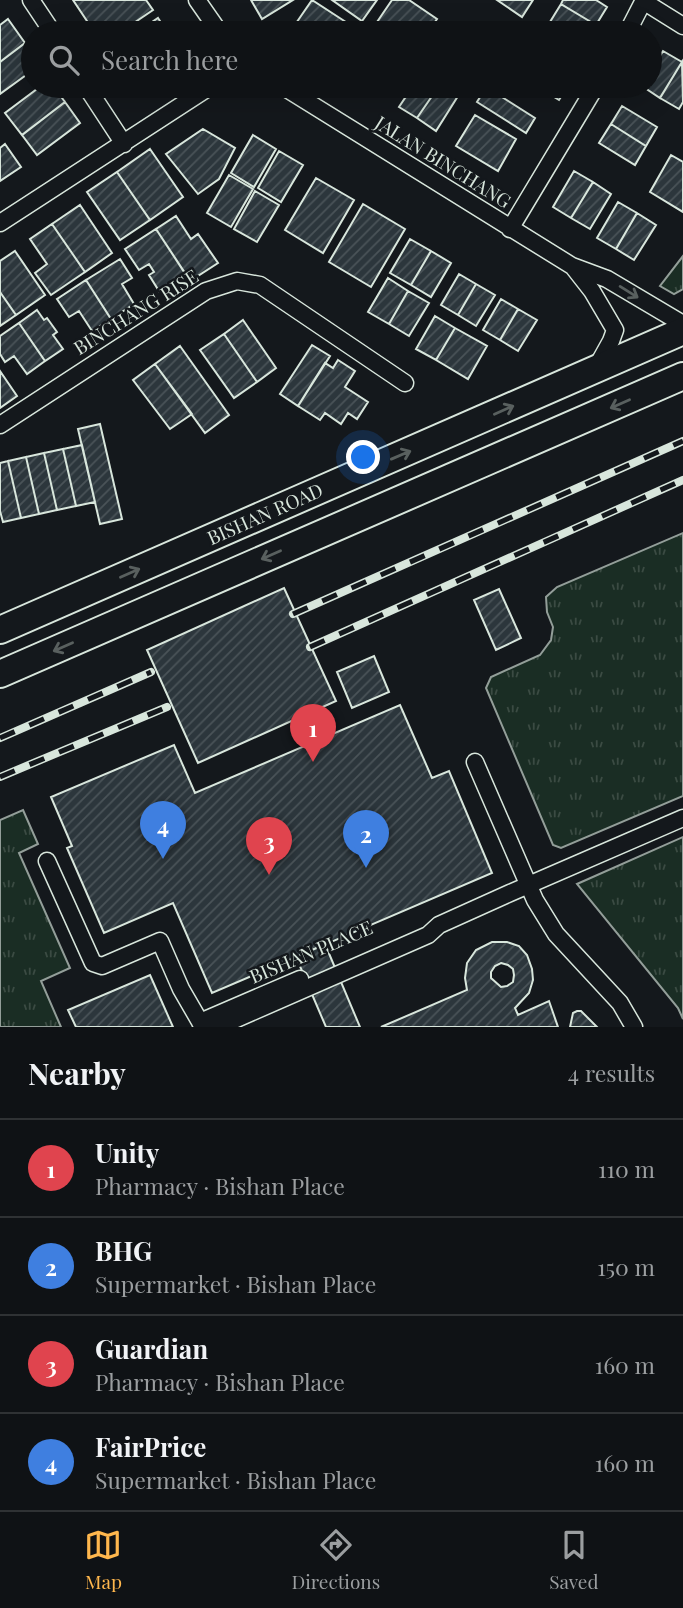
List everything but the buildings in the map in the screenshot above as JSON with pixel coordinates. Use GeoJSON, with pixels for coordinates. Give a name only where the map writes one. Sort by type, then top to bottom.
{"type":"FeatureCollection","features":[{"type":"Feature","properties":{"kind":"main road","name":"BISHAN ROAD"},"geometry":{"type":"LineString","coordinates":[[0,630],[683,331]]}},
{"type":"Feature","properties":{"kind":"main road","name":"BISHAN ROAD"},"geometry":{"type":"LineString","coordinates":[[0,674],[683,376]]}},
{"type":"Feature","properties":{"kind":"street"},"geometry":{"type":"LineString","coordinates":[[31,0],[45,21]]}},
{"type":"Feature","properties":{"kind":"street"},"geometry":{"type":"LineString","coordinates":[[197,0],[212,21]]}},
{"type":"Feature","properties":{"kind":"street"},"geometry":{"type":"LineString","coordinates":[[633,21],[644,0],[683,26]]}},
{"type":"Feature","properties":{"kind":"street"},"geometry":{"type":"LineString","coordinates":[[94,98],[124,144]]}},
{"type":"Feature","properties":{"kind":"street"},"geometry":{"type":"LineString","coordinates":[[0,223],[193,98]]}},
{"type":"Feature","properties":{"kind":"street","name":"JALAN BINCHANG"},"geometry":{"type":"LineString","coordinates":[[301,98],[572,266],[607,279],[683,324]]}},
{"type":"Feature","properties":{"kind":"street","name":"JALAN BINCHANG"},"geometry":{"type":"LineString","coordinates":[[510,229],[589,98]]}},
{"type":"Feature","properties":{"kind":"street","name":"JALAN BINCHANG"},"geometry":{"type":"LineString","coordinates":[[572,266],[592,291],[615,330],[595,369]]}},
{"type":"Feature","properties":{"kind":"street","name":"BINCHANG RISE"},"geometry":{"type":"LineString","coordinates":[[0,425],[206,291],[237,281],[260,285],[405,383]]}},
{"type":"Feature","properties":{"kind":"street"},"geometry":{"type":"LineString","coordinates":[[475,762],[535,901],[556,934],[620,1003],[634,1027]]}},
{"type":"Feature","properties":{"kind":"street","name":"BISHAN PLACE"},"geometry":{"type":"LineString","coordinates":[[218,1027],[428,935],[439,925],[683,818]]}},
{"type":"Feature","properties":{"kind":"street","name":"BISHAN PLACE"},"geometry":{"type":"LineString","coordinates":[[47,861],[93,963],[102,966],[160,941],[181,989],[202,1024],[423,926],[439,925]]}},
{"type":"Feature","properties":{"kind":"green space"},"geometry":{"type":"Polygon","coordinates":[[[683,256],[683,289],[674,294],[660,286],[683,256]]]}},
{"type":"Feature","properties":{"kind":"green space"},"geometry":{"type":"Polygon","coordinates":[[[683,533],[683,796],[561,848],[553,845],[486,688],[491,677],[540,655],[551,640],[553,627],[547,612],[546,597],[557,587],[683,533]]]}},
{"type":"Feature","properties":{"kind":"green space"},"geometry":{"type":"Polygon","coordinates":[[[23,810],[38,844],[19,853],[70,968],[41,981],[61,1027],[0,1027],[0,820],[23,810]]]}},
{"type":"Feature","properties":{"kind":"green space"},"geometry":{"type":"Polygon","coordinates":[[[683,837],[683,1019],[678,1008],[577,884],[683,837]]]}},
{"type":"Feature","properties":{"kind":"railway"},"geometry":{"type":"LineString","coordinates":[[293,614],[683,441]]}},
{"type":"Feature","properties":{"kind":"railway"},"geometry":{"type":"LineString","coordinates":[[310,647],[683,480]]}},
{"type":"Feature","properties":{"kind":"railway"},"geometry":{"type":"LineString","coordinates":[[0,738],[151,672]]}},
{"type":"Feature","properties":{"kind":"railway"},"geometry":{"type":"LineString","coordinates":[[0,777],[167,707]]}},
{"type":"Feature","properties":{"kind":"place","name":"Unity"},"geometry":{"type":"Point","coordinates":[313,762]}},
{"type":"Feature","properties":{"kind":"place","name":"FairPrice"},"geometry":{"type":"Point","coordinates":[163,859]}},
{"type":"Feature","properties":{"kind":"place","name":"BHG"},"geometry":{"type":"Point","coordinates":[366,868]}},
{"type":"Feature","properties":{"kind":"place","name":"Guardian"},"geometry":{"type":"Point","coordinates":[269,875]}}]}
